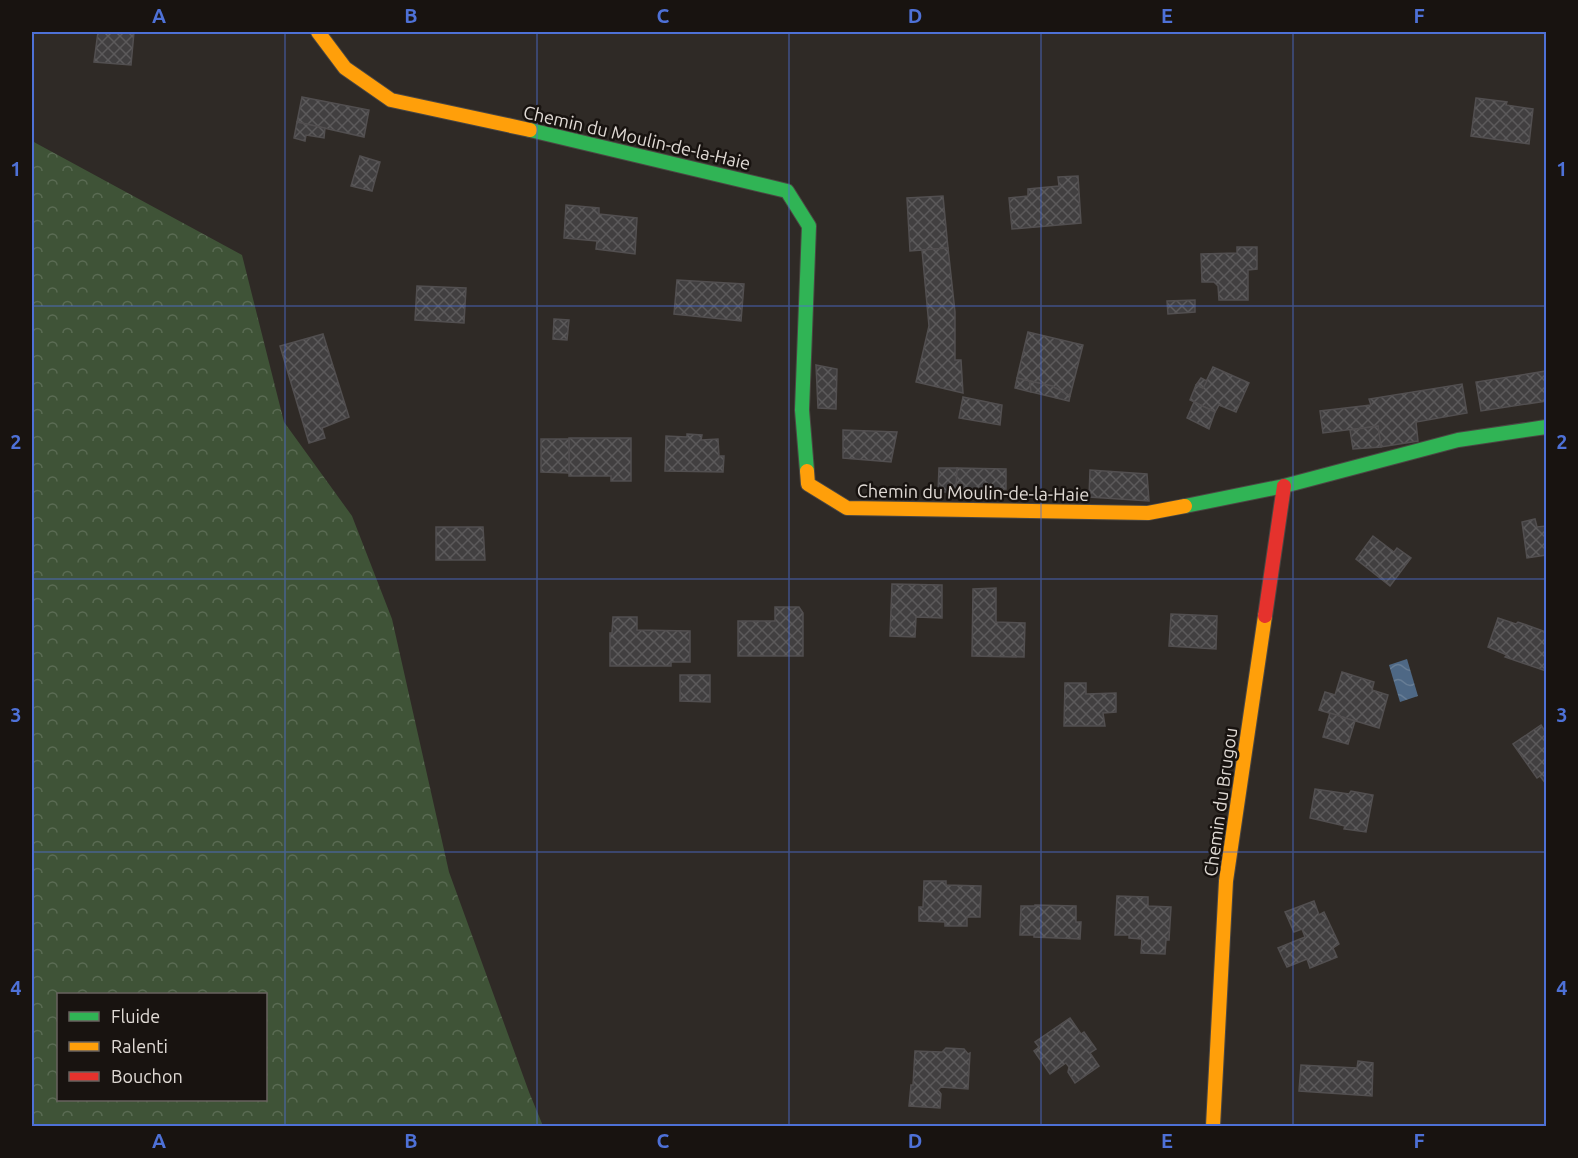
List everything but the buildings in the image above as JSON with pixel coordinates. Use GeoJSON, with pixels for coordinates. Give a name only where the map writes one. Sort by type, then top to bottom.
{"type":"FeatureCollection","features":[{"type":"Feature","properties":{"kind":"street","name":"Chemin du Moulin-de-la-Haie"},"geometry":{"type":"LineString","coordinates":[[318,32],[345,68],[391,100],[580,141],[788,190],[809,226],[802,410],[808,484],[846,508],[1148,513],[1284,486],[1458,440],[1546,427]]}},
{"type":"Feature","properties":{"kind":"street","name":"Chemin du Brugou"},"geometry":{"type":"LineString","coordinates":[[1214,1126],[1226,881],[1284,486]]}},
{"type":"Feature","properties":{"kind":"green space"},"geometry":{"type":"Polygon","coordinates":[[[32,141],[242,255],[284,422],[352,516],[392,619],[449,872],[543,1126],[32,1126],[32,141]]]}},
{"type":"Feature","properties":{"kind":"water"},"geometry":{"type":"Polygon","coordinates":[[[1407,659],[1418,696],[1400,702],[1389,665],[1407,659]]]}},
{"type":"Feature","properties":{"kind":"traffic: fast"},"geometry":{"type":"LineString","coordinates":[[530,130],[787,191],[809,226],[802,410],[807,471]]}},
{"type":"Feature","properties":{"kind":"traffic: fast"},"geometry":{"type":"LineString","coordinates":[[1185,506],[1284,486],[1458,440],[1546,427]]}},
{"type":"Feature","properties":{"kind":"traffic: slow"},"geometry":{"type":"LineString","coordinates":[[318,32],[345,68],[391,100],[530,130]]}},
{"type":"Feature","properties":{"kind":"traffic: slow"},"geometry":{"type":"LineString","coordinates":[[807,471],[808,484],[847,508],[1148,513],[1185,506]]}},
{"type":"Feature","properties":{"kind":"traffic: slow"},"geometry":{"type":"LineString","coordinates":[[1213,1126],[1226,881],[1265,616]]}},
{"type":"Feature","properties":{"kind":"traffic: jam"},"geometry":{"type":"LineString","coordinates":[[1265,616],[1284,486]]}}]}
